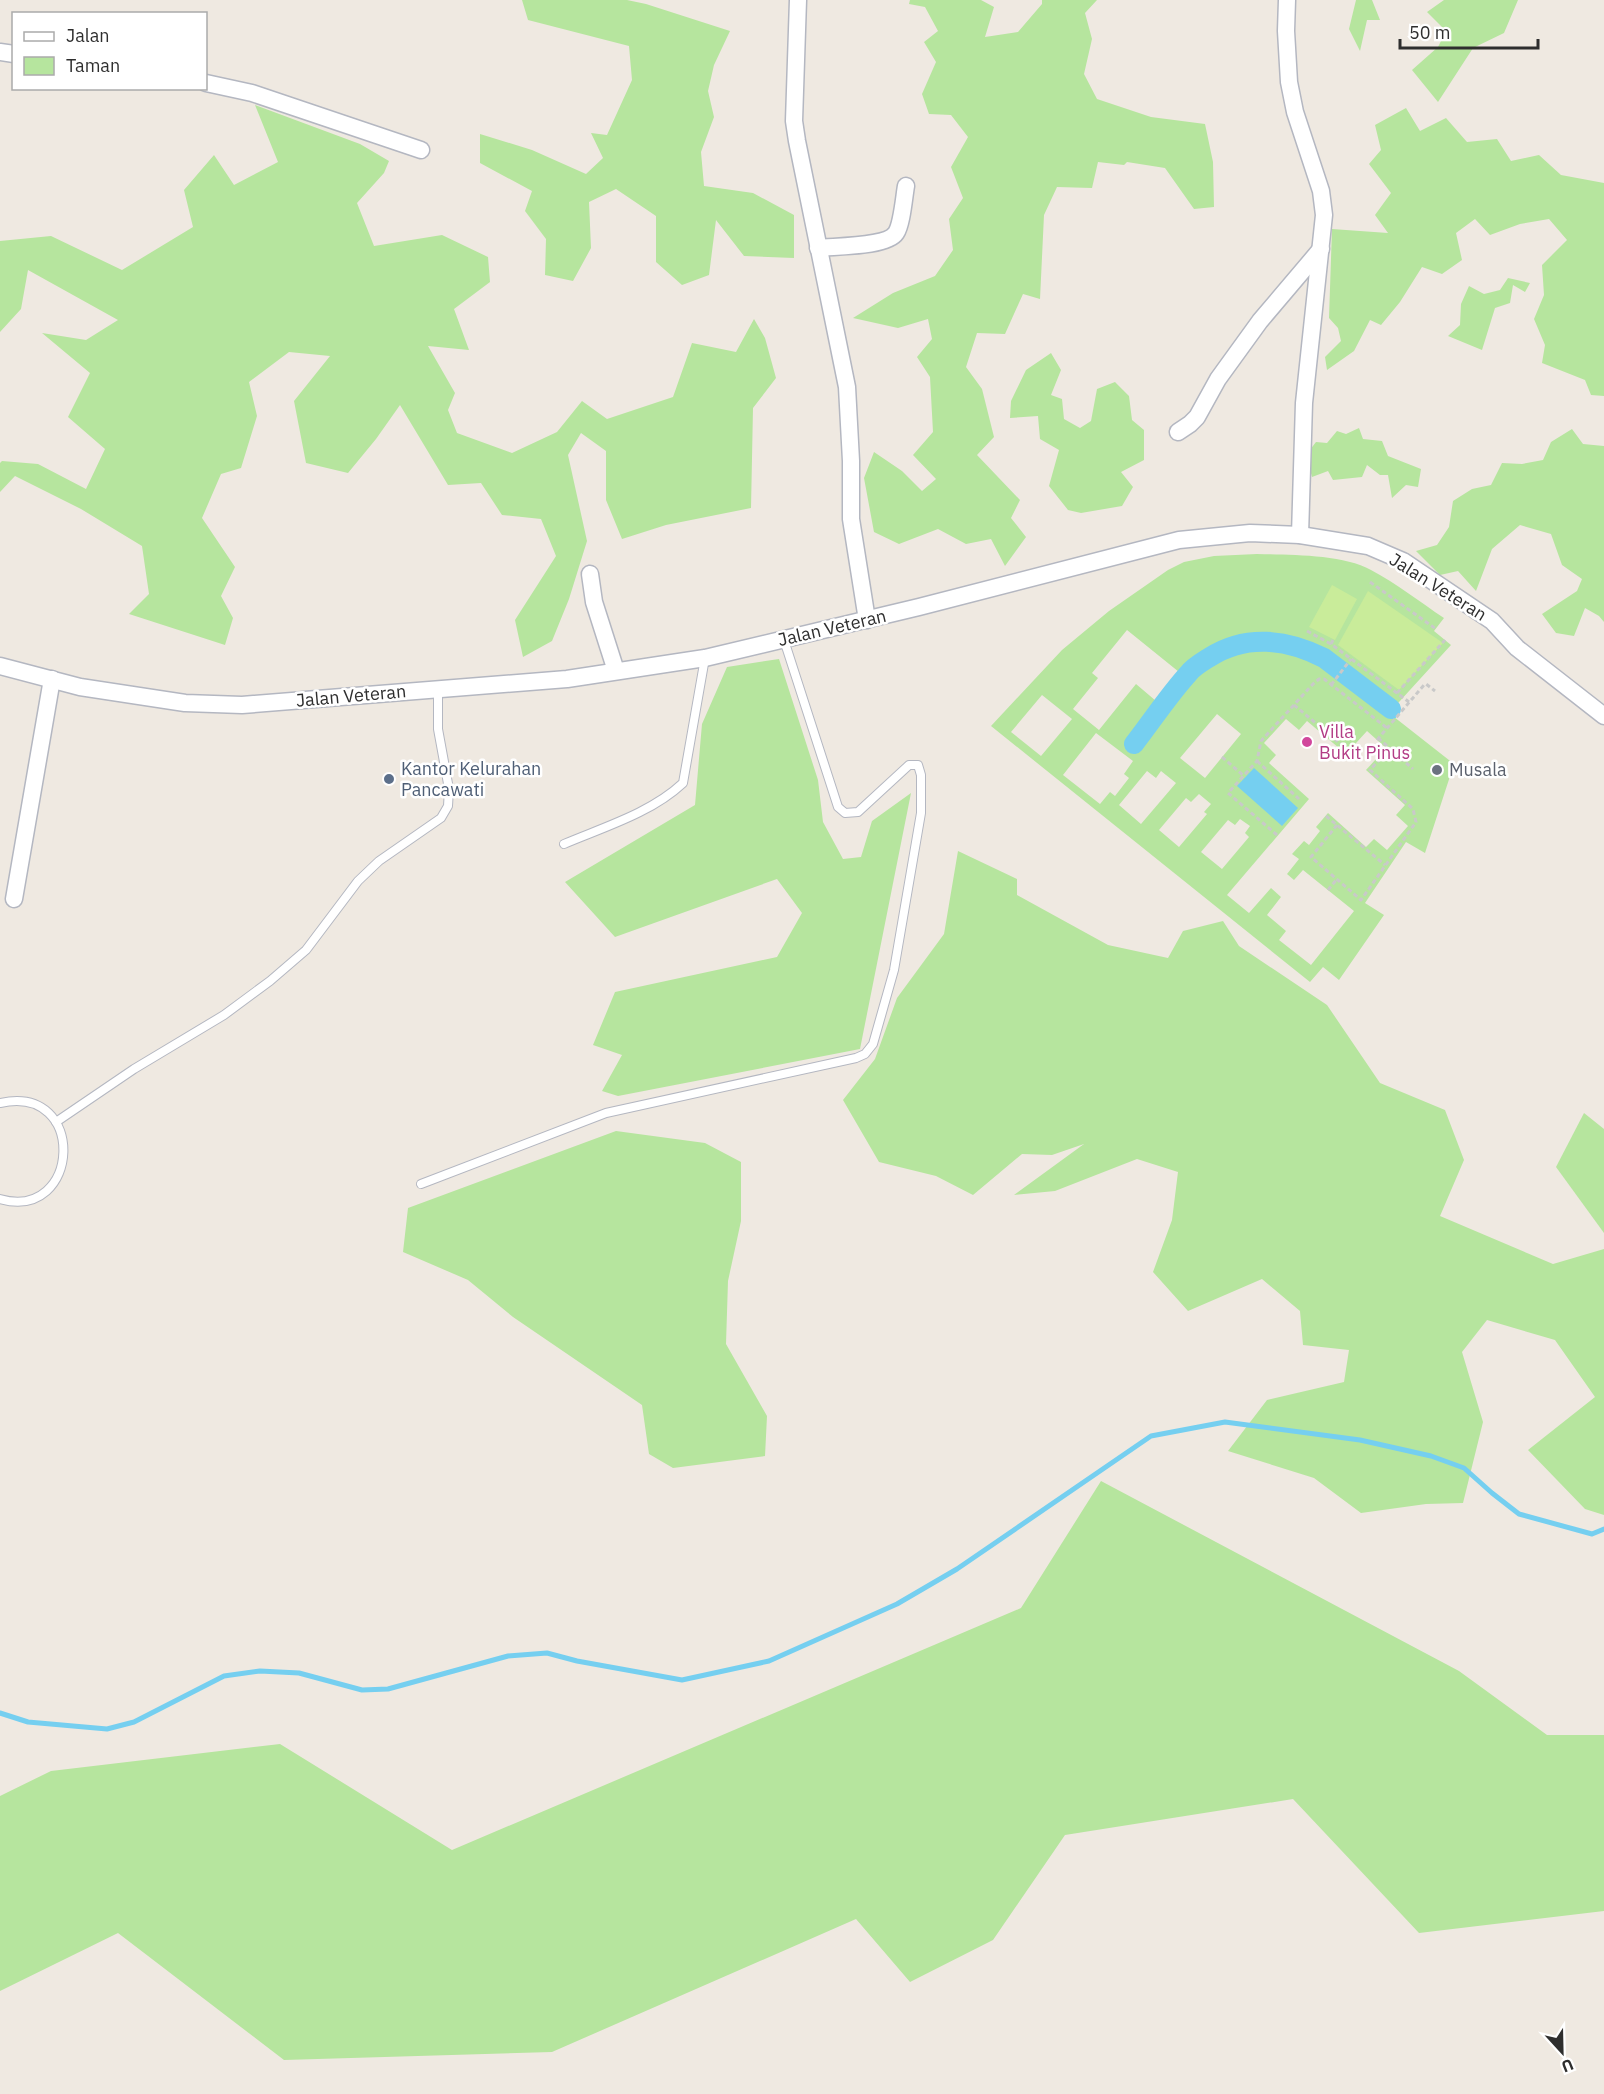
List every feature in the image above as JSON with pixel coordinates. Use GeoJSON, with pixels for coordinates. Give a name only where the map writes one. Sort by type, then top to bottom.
{"type":"FeatureCollection","features":[{"type":"Feature","properties":{"kind":"street"},"geometry":{"type":"LineString","coordinates":[[798,0],[794,121],[796,141],[847,387],[851,519],[867,620]]}},
{"type":"Feature","properties":{"kind":"street"},"geometry":{"type":"LineString","coordinates":[[1287,0],[1289,82],[1321,191],[1324,215],[1304,403],[1300,535]]}},
{"type":"Feature","properties":{"kind":"street"},"geometry":{"type":"LineString","coordinates":[[207,83],[252,93],[421,150]]}},
{"type":"Feature","properties":{"kind":"street"},"geometry":{"type":"LineString","coordinates":[[818,248],[890,239],[898,228],[906,186]]}},
{"type":"Feature","properties":{"kind":"street"},"geometry":{"type":"LineString","coordinates":[[1178,432],[1197,417],[1218,379],[1260,321],[1321,249]]}},
{"type":"Feature","properties":{"kind":"street","name":"Jalan Veteran"},"geometry":{"type":"LineString","coordinates":[[0,666],[80,687],[185,703],[242,705],[567,679],[705,658],[867,620],[1179,540],[1250,533],[1300,535],[1368,546],[1403,561],[1492,621],[1517,648],[1604,716]]}},
{"type":"Feature","properties":{"kind":"street"},"geometry":{"type":"LineString","coordinates":[[590,574],[594,602],[616,671]]}},
{"type":"Feature","properties":{"kind":"street"},"geometry":{"type":"LineString","coordinates":[[14,899],[52,679]]}},
{"type":"Feature","properties":{"kind":"lane"},"geometry":{"type":"LineString","coordinates":[[420,1184],[606,1113],[856,1058],[865,1054],[873,1044],[894,970],[921,813],[921,775],[918,765],[909,765],[858,812],[845,813],[838,807],[784,640]]}},
{"type":"Feature","properties":{"kind":"lane"},"geometry":{"type":"LineString","coordinates":[[564,844],[648,808],[669,796],[683,783],[705,658]]}},
{"type":"Feature","properties":{"kind":"lane"},"geometry":{"type":"LineString","coordinates":[[56,1122],[152,1058],[224,1015],[270,981],[306,950],[358,881],[372,868],[441,818],[448,806],[449,789],[438,729],[438,688]]}},
{"type":"Feature","properties":{"kind":"lane"},"geometry":{"type":"LineString","coordinates":[[0,1103],[12,1100],[29,1102],[44,1110],[56,1122],[63,1137],[65,1153],[62,1169],[53,1184],[40,1194],[25,1201],[8,1202],[0,1199]]}},
{"type":"Feature","properties":{"kind":"path"},"geometry":{"type":"LineString","coordinates":[[1370,582],[1436,629]]}},
{"type":"Feature","properties":{"kind":"path"},"geometry":{"type":"LineString","coordinates":[[1307,631],[1331,644],[1408,703]]}},
{"type":"Feature","properties":{"kind":"path"},"geometry":{"type":"LineString","coordinates":[[1331,644],[1333,640]]}},
{"type":"Feature","properties":{"kind":"path"},"geometry":{"type":"LineString","coordinates":[[1397,693],[1445,640]]}},
{"type":"Feature","properties":{"kind":"path"},"geometry":{"type":"LineString","coordinates":[[1331,685],[1351,659]]}},
{"type":"Feature","properties":{"kind":"path"},"geometry":{"type":"LineString","coordinates":[[1277,835],[1228,793],[1257,761],[1262,741],[1319,679],[1324,679],[1387,728]]}},
{"type":"Feature","properties":{"kind":"path"},"geometry":{"type":"LineString","coordinates":[[1413,769],[1377,739],[1426,684],[1435,691]]}},
{"type":"Feature","properties":{"kind":"path"},"geometry":{"type":"LineString","coordinates":[[1294,705],[1342,745]]}},
{"type":"Feature","properties":{"kind":"path"},"geometry":{"type":"LineString","coordinates":[[1337,825],[1311,857],[1361,900],[1375,884],[1385,865],[1416,822],[1413,809],[1370,770],[1390,748]]}},
{"type":"Feature","properties":{"kind":"path"},"geometry":{"type":"LineString","coordinates":[[1222,757],[1244,776]]}},
{"type":"Feature","properties":{"kind":"path"},"geometry":{"type":"LineString","coordinates":[[1257,761],[1299,800]]}},
{"type":"Feature","properties":{"kind":"path"},"geometry":{"type":"LineString","coordinates":[[1326,816],[1385,865]]}},
{"type":"Feature","properties":{"kind":"path"},"geometry":{"type":"LineString","coordinates":[[1328,890],[1337,879]]}},
{"type":"Feature","properties":{"kind":"green space"},"geometry":{"type":"Polygon","coordinates":[[[522,0],[627,0],[730,31],[714,65],[708,91],[714,117],[701,152],[704,186],[753,193],[794,215],[794,258],[744,256],[716,220],[709,275],[682,285],[656,262],[656,216],[616,189],[589,202],[591,248],[573,281],[545,275],[546,239],[525,211],[532,191],[480,163],[480,134],[532,150],[586,174],[603,158],[591,133],[607,135],[632,80],[629,46],[528,20],[522,0]]]}},
{"type":"Feature","properties":{"kind":"green space"},"geometry":{"type":"Polygon","coordinates":[[[910,0],[981,0],[994,7],[985,37],[1018,32],[1042,4],[1042,0],[1097,0],[1085,13],[1092,39],[1084,74],[1097,99],[1151,117],[1205,124],[1213,162],[1214,207],[1194,209],[1165,168],[1127,162],[1124,165],[1098,162],[1092,188],[1057,187],[1044,215],[1040,299],[1023,294],[1005,334],[977,333],[966,367],[982,389],[994,437],[977,455],[1020,500],[1011,518],[1026,537],[1005,566],[991,539],[966,544],[938,529],[899,544],[874,532],[864,478],[874,452],[902,471],[922,491],[936,479],[913,455],[933,432],[930,377],[917,357],[932,339],[928,319],[898,328],[853,318],[893,293],[935,276],[953,250],[949,219],[963,198],[951,167],[968,137],[951,115],[929,114],[922,94],[936,62],[924,42],[938,31],[925,7],[909,4],[910,0]]]}},
{"type":"Feature","properties":{"kind":"green space"},"geometry":{"type":"Polygon","coordinates":[[[1356,0],[1372,0],[1380,20],[1367,20],[1360,51],[1349,29],[1356,0]]]}},
{"type":"Feature","properties":{"kind":"green space"},"geometry":{"type":"Polygon","coordinates":[[[1444,0],[1518,0],[1504,33],[1473,48],[1438,102],[1412,70],[1438,47],[1446,31],[1427,12],[1444,0]]]}},
{"type":"Feature","properties":{"kind":"green space"},"geometry":{"type":"Polygon","coordinates":[[[255,105],[360,144],[389,161],[384,173],[357,203],[374,246],[442,235],[488,257],[490,282],[454,309],[469,350],[428,346],[455,393],[448,410],[457,433],[512,453],[557,432],[582,401],[607,419],[673,397],[692,343],[736,352],[754,319],[765,338],[776,378],[753,408],[751,508],[666,525],[622,539],[606,500],[606,451],[581,433],[568,455],[587,541],[569,599],[552,641],[523,657],[515,620],[556,556],[541,519],[502,515],[481,483],[448,485],[400,405],[348,473],[306,463],[294,401],[330,356],[289,352],[249,382],[257,416],[241,468],[221,474],[202,518],[235,567],[221,596],[233,618],[225,645],[129,614],[149,594],[142,546],[81,509],[15,476],[0,492],[0,463],[2,461],[38,464],[86,489],[105,449],[68,417],[90,373],[42,333],[86,340],[118,320],[28,270],[21,309],[0,332],[0,241],[51,236],[122,270],[193,227],[184,190],[214,155],[234,185],[278,162],[255,105]]]}},
{"type":"Feature","properties":{"kind":"green space"},"geometry":{"type":"Polygon","coordinates":[[[1406,108],[1420,131],[1446,118],[1467,142],[1497,139],[1511,161],[1539,155],[1561,175],[1604,183],[1604,396],[1591,395],[1585,380],[1542,363],[1545,345],[1534,319],[1544,295],[1542,265],[1567,240],[1549,219],[1520,224],[1490,235],[1475,219],[1456,233],[1462,260],[1442,274],[1422,267],[1400,302],[1381,325],[1370,320],[1354,351],[1327,370],[1325,357],[1341,341],[1338,328],[1329,318],[1332,229],[1388,233],[1375,215],[1391,193],[1369,164],[1381,150],[1375,125],[1406,108]]]}},
{"type":"Feature","properties":{"kind":"green space"},"geometry":{"type":"Polygon","coordinates":[[[1508,278],[1530,283],[1525,292],[1513,285],[1510,303],[1495,308],[1482,350],[1448,336],[1460,325],[1461,304],[1469,286],[1484,294],[1500,290],[1508,278]]]}},
{"type":"Feature","properties":{"kind":"green space"},"geometry":{"type":"Polygon","coordinates":[[[1051,353],[1061,370],[1051,395],[1062,399],[1064,419],[1080,428],[1091,421],[1097,389],[1115,382],[1129,396],[1132,420],[1144,430],[1144,460],[1121,472],[1133,487],[1122,506],[1081,513],[1068,510],[1049,486],[1059,450],[1040,439],[1038,416],[1010,418],[1011,401],[1026,370],[1051,353]]]}},
{"type":"Feature","properties":{"kind":"green space"},"geometry":{"type":"Polygon","coordinates":[[[1359,428],[1363,439],[1382,441],[1388,456],[1421,469],[1418,487],[1406,485],[1392,498],[1388,475],[1380,475],[1367,465],[1362,477],[1333,480],[1328,471],[1312,477],[1306,455],[1316,442],[1327,443],[1337,431],[1346,434],[1359,428]]]}},
{"type":"Feature","properties":{"kind":"green space"},"geometry":{"type":"Polygon","coordinates":[[[1572,429],[1583,444],[1604,446],[1604,622],[1599,616],[1585,608],[1574,636],[1556,633],[1542,614],[1577,591],[1582,579],[1562,565],[1551,534],[1520,525],[1492,549],[1476,591],[1458,571],[1440,575],[1416,551],[1437,545],[1449,527],[1453,501],[1472,489],[1491,485],[1502,463],[1522,464],[1543,460],[1551,442],[1572,429]]]}},
{"type":"Feature","properties":{"kind":"green space"},"geometry":{"type":"Polygon","coordinates":[[[1257,554],[1315,556],[1345,561],[1380,575],[1444,618],[1434,631],[1451,645],[1389,713],[1454,764],[1425,853],[1406,842],[1365,903],[1384,915],[1339,980],[1323,967],[1310,982],[991,726],[1062,650],[1109,611],[1168,570],[1184,562],[1214,556],[1257,554]],[[1127,630],[1092,673],[1098,678],[1073,709],[1099,730],[1136,684],[1156,701],[1179,672],[1127,630]],[[1042,695],[1011,732],[1041,756],[1072,719],[1042,695]],[[1217,714],[1180,758],[1205,778],[1241,734],[1217,714]],[[1286,719],[1264,743],[1276,755],[1269,763],[1309,799],[1227,895],[1249,913],[1271,888],[1281,897],[1267,915],[1286,931],[1279,940],[1311,965],[1354,911],[1303,870],[1294,880],[1287,874],[1299,859],[1292,854],[1304,841],[1309,845],[1320,831],[1316,827],[1328,813],[1366,847],[1374,839],[1387,850],[1408,826],[1396,815],[1405,805],[1366,770],[1386,748],[1367,731],[1346,754],[1307,721],[1299,730],[1286,719]],[[1096,733],[1063,775],[1100,804],[1110,792],[1115,796],[1129,778],[1124,774],[1133,761],[1096,733]],[[1147,771],[1119,805],[1141,824],[1176,783],[1161,771],[1156,778],[1147,771]],[[1199,794],[1191,802],[1186,798],[1159,830],[1179,847],[1207,814],[1204,812],[1211,804],[1199,794]],[[1240,819],[1235,825],[1228,820],[1201,852],[1222,869],[1249,837],[1245,833],[1250,826],[1240,819]]]}},
{"type":"Feature","properties":{"kind":"green space"},"geometry":{"type":"Polygon","coordinates":[[[1332,585],[1357,599],[1335,640],[1309,627],[1332,585]]]}},
{"type":"Feature","properties":{"kind":"green space"},"geometry":{"type":"Polygon","coordinates":[[[1368,591],[1443,643],[1399,690],[1338,645],[1368,591]]]}},
{"type":"Feature","properties":{"kind":"green space"},"geometry":{"type":"Polygon","coordinates":[[[779,659],[818,780],[823,822],[843,859],[861,857],[872,821],[911,793],[860,1049],[618,1096],[602,1091],[622,1055],[593,1045],[615,992],[777,957],[802,913],[777,879],[615,937],[565,882],[695,805],[702,724],[727,667],[779,659]]]}},
{"type":"Feature","properties":{"kind":"green space"},"geometry":{"type":"Polygon","coordinates":[[[958,851],[1017,879],[1017,895],[1108,945],[1168,958],[1183,931],[1223,921],[1239,946],[1327,1005],[1380,1083],[1445,1110],[1464,1160],[1440,1216],[1553,1264],[1604,1249],[1604,1515],[1585,1509],[1528,1450],[1595,1397],[1555,1340],[1487,1320],[1462,1352],[1483,1422],[1463,1503],[1426,1504],[1361,1513],[1314,1478],[1228,1451],[1267,1400],[1344,1382],[1349,1350],[1303,1345],[1300,1311],[1262,1279],[1188,1311],[1153,1272],[1172,1220],[1178,1172],[1137,1159],[1055,1191],[1014,1195],[1084,1144],[1052,1155],[1022,1154],[973,1195],[936,1176],[879,1162],[843,1100],[875,1059],[897,998],[944,934],[958,851]]]}},
{"type":"Feature","properties":{"kind":"green space"},"geometry":{"type":"Polygon","coordinates":[[[1584,1113],[1604,1129],[1604,1233],[1556,1167],[1584,1113]]]}},
{"type":"Feature","properties":{"kind":"green space"},"geometry":{"type":"Polygon","coordinates":[[[616,1131],[705,1143],[741,1162],[741,1221],[728,1281],[726,1344],[767,1416],[765,1456],[673,1468],[649,1454],[642,1405],[513,1317],[468,1280],[403,1252],[408,1208],[616,1131]]]}},
{"type":"Feature","properties":{"kind":"green space"},"geometry":{"type":"Polygon","coordinates":[[[1101,1481],[1459,1671],[1547,1735],[1604,1735],[1604,1911],[1419,1933],[1293,1799],[1065,1835],[993,1940],[910,1982],[856,1919],[552,2052],[284,2060],[118,1933],[0,1991],[0,1796],[51,1771],[280,1744],[452,1850],[1021,1608],[1101,1481]]]}},
{"type":"Feature","properties":{"kind":"water"},"geometry":{"type":"Polygon","coordinates":[[[1254,768],[1298,808],[1282,826],[1237,786],[1254,768]]]}},
{"type":"Feature","properties":{"kind":"waterway"},"geometry":{"type":"LineString","coordinates":[[1134,744],[1192,669],[1224,650],[1252,642],[1281,643],[1324,658],[1391,709]]}},
{"type":"Feature","properties":{"kind":"waterway"},"geometry":{"type":"LineString","coordinates":[[0,1713],[28,1722],[107,1729],[134,1722],[224,1676],[260,1671],[299,1673],[362,1690],[388,1689],[508,1656],[547,1653],[577,1661],[682,1680],[769,1661],[897,1604],[957,1569],[1151,1436],[1225,1422],[1360,1440],[1431,1456],[1464,1468],[1519,1514],[1592,1534],[1604,1529]]}},
{"type":"Feature","properties":{"kind":"place","name":"Villa Bukit Pinus"},"geometry":{"type":"Point","coordinates":[1307,742]}},
{"type":"Feature","properties":{"kind":"place","name":"Musala"},"geometry":{"type":"Point","coordinates":[1437,770]}},
{"type":"Feature","properties":{"kind":"place","name":"Kantor Kelurahan Pancawati"},"geometry":{"type":"Point","coordinates":[389,779]}}]}
